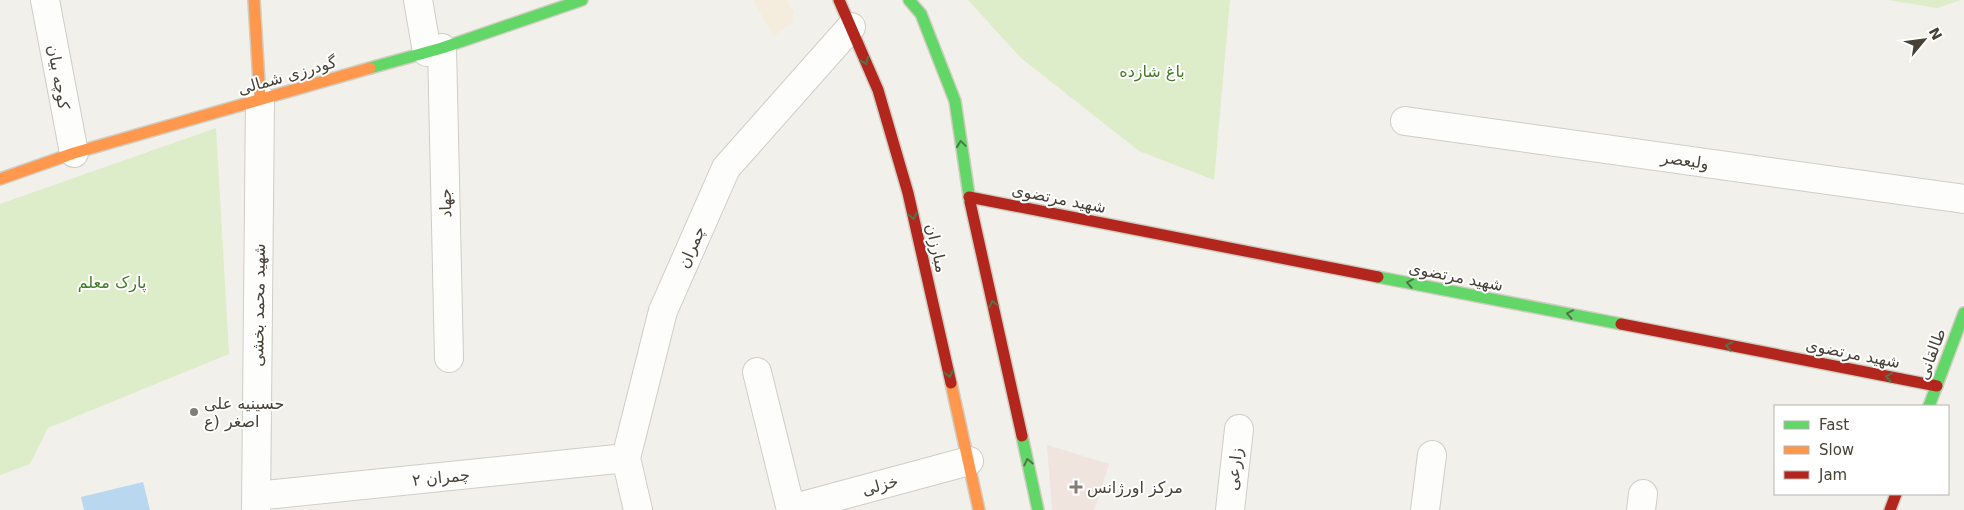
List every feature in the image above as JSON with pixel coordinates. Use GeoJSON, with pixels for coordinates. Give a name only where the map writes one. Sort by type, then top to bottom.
{"type":"FeatureCollection","features":[{"type":"Feature","properties":{"kind":"street","name":"کوچه بیان"},"geometry":{"type":"LineString","coordinates":[[45,0],[74,154]]}},
{"type":"Feature","properties":{"kind":"street"},"geometry":{"type":"LineString","coordinates":[[254,0],[260,99]]}},
{"type":"Feature","properties":{"kind":"street","name":"جهاد"},"geometry":{"type":"LineString","coordinates":[[418,0],[434,50],[449,358]]}},
{"type":"Feature","properties":{"kind":"street","name":"گودرزی شمالی"},"geometry":{"type":"LineString","coordinates":[[0,179],[74,154],[434,50],[580,0]]}},
{"type":"Feature","properties":{"kind":"street","name":"مبارزان"},"geometry":{"type":"LineString","coordinates":[[839,0],[878,90],[908,193],[979,510]]}},
{"type":"Feature","properties":{"kind":"street"},"geometry":{"type":"LineString","coordinates":[[909,0],[921,14],[955,101],[969,197],[1038,510]]}},
{"type":"Feature","properties":{"kind":"street","name":"چمران"},"geometry":{"type":"LineString","coordinates":[[638,510],[626,458],[663,311],[726,168],[851,27]]}},
{"type":"Feature","properties":{"kind":"street","name":"شهید محمد بخشی"},"geometry":{"type":"LineString","coordinates":[[256,503],[260,99]]}},
{"type":"Feature","properties":{"kind":"street","name":"ولیعصر"},"geometry":{"type":"LineString","coordinates":[[1405,121],[1964,199]]}},
{"type":"Feature","properties":{"kind":"street","name":"شهید مرتضوی"},"geometry":{"type":"LineString","coordinates":[[969,197],[1937,386]]}},
{"type":"Feature","properties":{"kind":"street","name":"طالقانی"},"geometry":{"type":"LineString","coordinates":[[1929,405],[1964,313]]}},
{"type":"Feature","properties":{"kind":"street","name":"خزلی"},"geometry":{"type":"LineString","coordinates":[[756,372],[791,509],[968,460]]}},
{"type":"Feature","properties":{"kind":"street","name":"زارعی"},"geometry":{"type":"LineString","coordinates":[[1230,510],[1239,429]]}},
{"type":"Feature","properties":{"kind":"street"},"geometry":{"type":"LineString","coordinates":[[1425,510],[1432,455]]}},
{"type":"Feature","properties":{"kind":"street","name":"چمران ۲"},"geometry":{"type":"LineString","coordinates":[[256,503],[626,458]]}},
{"type":"Feature","properties":{"kind":"street"},"geometry":{"type":"LineString","coordinates":[[1890,510],[1896,495]]}},
{"type":"Feature","properties":{"kind":"shaded area"},"geometry":{"type":"Polygon","coordinates":[[[753,0],[786,0],[794,12],[792,22],[774,36],[753,0]]]}},
{"type":"Feature","properties":{"kind":"shaded area","name":"مرکز اورژانس"},"geometry":{"type":"Polygon","coordinates":[[[1047,445],[1109,464],[1094,510],[1052,510],[1047,445]]]}},
{"type":"Feature","properties":{"kind":"green space","name":"باغ شازده"},"geometry":{"type":"Polygon","coordinates":[[[968,0],[1230,0],[1214,180],[1139,151],[1021,58],[968,0]]]}},
{"type":"Feature","properties":{"kind":"green space"},"geometry":{"type":"Polygon","coordinates":[[[1888,0],[1961,0],[1937,8],[1888,0]]]}},
{"type":"Feature","properties":{"kind":"green space","name":"پارک معلم"},"geometry":{"type":"Polygon","coordinates":[[[216,128],[229,354],[48,428],[30,464],[0,475],[0,204],[216,128]]]}},
{"type":"Feature","properties":{"kind":"water"},"geometry":{"type":"Polygon","coordinates":[[[143,482],[150,510],[84,510],[81,497],[143,482]]]}},
{"type":"Feature","properties":{"kind":"traffic: fast"},"geometry":{"type":"LineString","coordinates":[[370,68],[442,48],[582,0]]}},
{"type":"Feature","properties":{"kind":"traffic: fast"},"geometry":{"type":"LineString","coordinates":[[909,0],[921,14],[955,101],[970,202]]}},
{"type":"Feature","properties":{"kind":"traffic: fast"},"geometry":{"type":"LineString","coordinates":[[1378,277],[1621,324]]}},
{"type":"Feature","properties":{"kind":"traffic: fast"},"geometry":{"type":"LineString","coordinates":[[1929,405],[1964,313]]}},
{"type":"Feature","properties":{"kind":"traffic: fast"},"geometry":{"type":"LineString","coordinates":[[1022,436],[1038,510]]}},
{"type":"Feature","properties":{"kind":"traffic: slow"},"geometry":{"type":"LineString","coordinates":[[254,0],[260,99]]}},
{"type":"Feature","properties":{"kind":"traffic: slow"},"geometry":{"type":"LineString","coordinates":[[0,179],[74,153],[370,68]]}},
{"type":"Feature","properties":{"kind":"traffic: slow"},"geometry":{"type":"LineString","coordinates":[[951,383],[979,510]]}},
{"type":"Feature","properties":{"kind":"traffic: jam"},"geometry":{"type":"LineString","coordinates":[[839,0],[878,90],[908,193],[951,383]]}},
{"type":"Feature","properties":{"kind":"traffic: jam"},"geometry":{"type":"LineString","coordinates":[[969,197],[1378,277]]}},
{"type":"Feature","properties":{"kind":"traffic: jam"},"geometry":{"type":"LineString","coordinates":[[970,202],[1022,436]]}},
{"type":"Feature","properties":{"kind":"traffic: jam"},"geometry":{"type":"LineString","coordinates":[[1621,324],[1937,386]]}},
{"type":"Feature","properties":{"kind":"traffic: jam"},"geometry":{"type":"LineString","coordinates":[[1890,510],[1896,495]]}},
{"type":"Feature","properties":{"kind":"place","name":"حسینیه علی اصغر (ع"},"geometry":{"type":"Point","coordinates":[194,412]}},
{"type":"Feature","properties":{"kind":"place","name":"مرکز اورژانس"},"geometry":{"type":"Point","coordinates":[1076,487]}}]}
